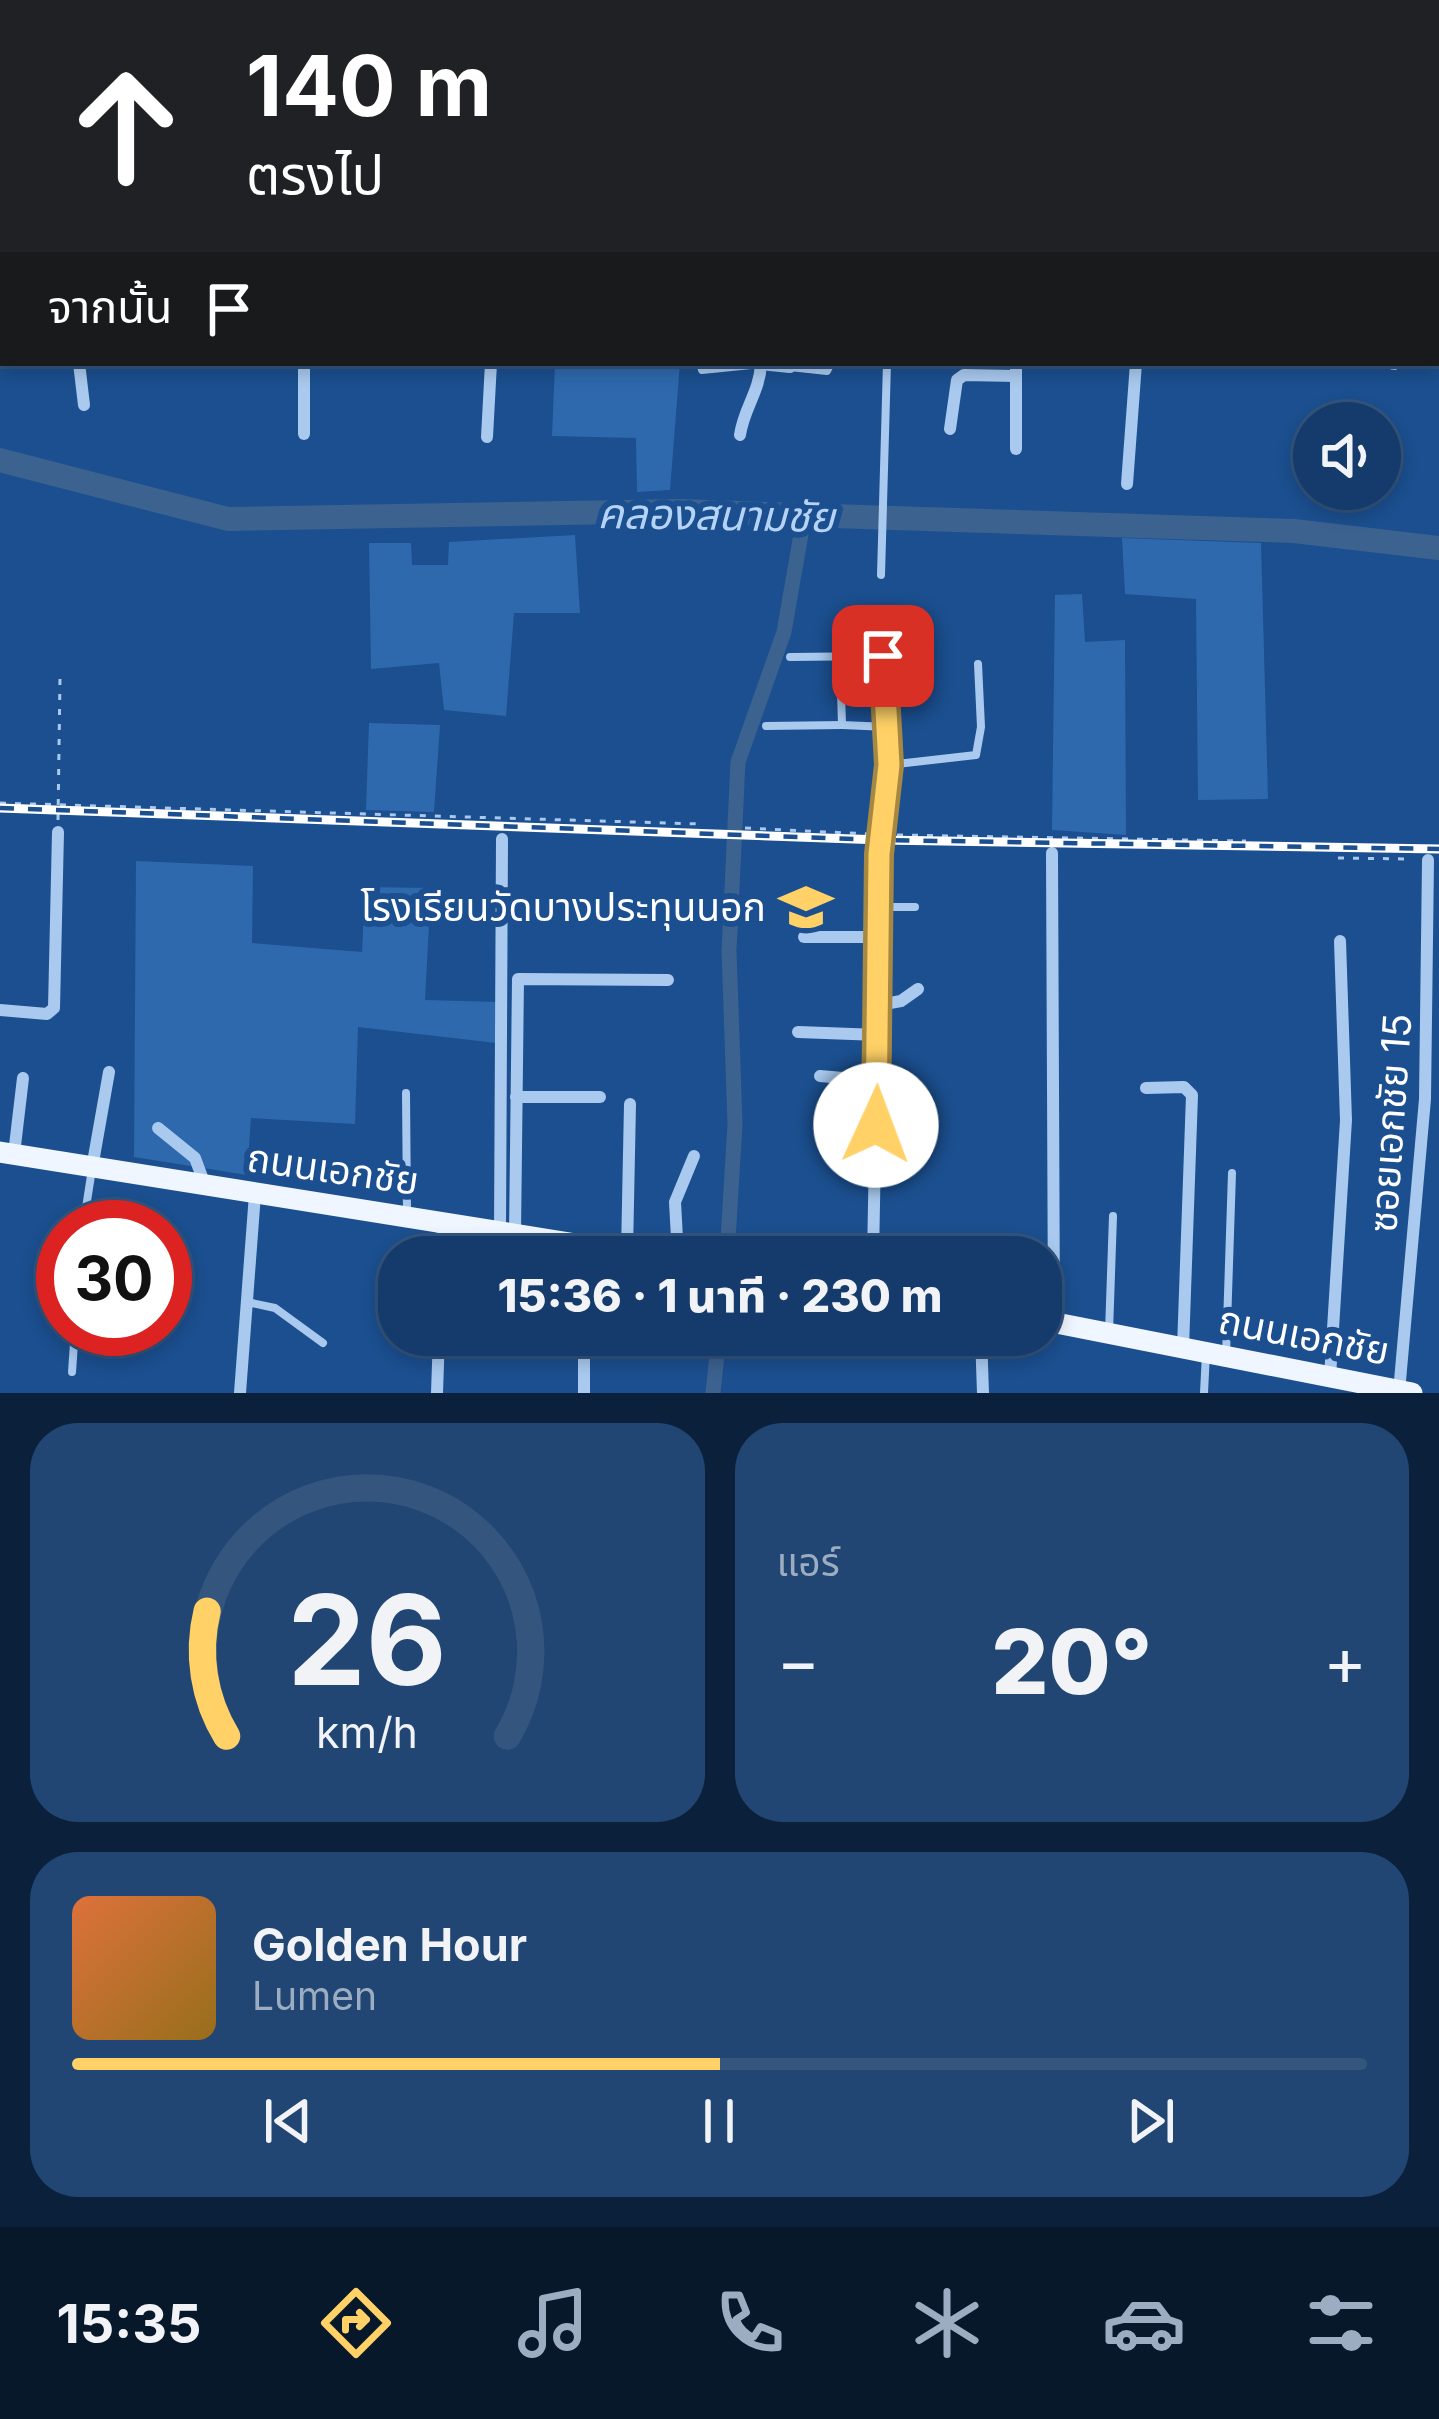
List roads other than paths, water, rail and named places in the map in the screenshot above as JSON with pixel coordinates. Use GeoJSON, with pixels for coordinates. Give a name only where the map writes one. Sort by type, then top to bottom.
{"type":"FeatureCollection","features":[{"type":"Feature","properties":{"kind":"main road","name":"ถนนเอกชัย"},"geometry":{"type":"LineString","coordinates":[[7,1153],[524,1236]]}},
{"type":"Feature","properties":{"kind":"main road","name":"ถนนเอกชัย"},"geometry":{"type":"LineString","coordinates":[[1062,1324],[1337,1383],[1403,1392]]}},
{"type":"Feature","properties":{"kind":"street"},"geometry":{"type":"LineString","coordinates":[[79,366],[84,405]]}},
{"type":"Feature","properties":{"kind":"street"},"geometry":{"type":"LineString","coordinates":[[304,366],[304,434]]}},
{"type":"Feature","properties":{"kind":"street"},"geometry":{"type":"LineString","coordinates":[[487,437],[491,366]]}},
{"type":"Feature","properties":{"kind":"street"},"geometry":{"type":"LineString","coordinates":[[740,435],[744,410],[760,389],[761,366]]}},
{"type":"Feature","properties":{"kind":"street"},"geometry":{"type":"LineString","coordinates":[[780,366],[790,367]]}},
{"type":"Feature","properties":{"kind":"street"},"geometry":{"type":"LineString","coordinates":[[1127,484],[1136,366]]}},
{"type":"Feature","properties":{"kind":"street"},"geometry":{"type":"LineString","coordinates":[[950,429],[957,380],[964,375],[1016,370],[1016,449]]}},
{"type":"Feature","properties":{"kind":"street"},"geometry":{"type":"LineString","coordinates":[[0,1010],[47,1014],[54,1008],[58,832]]}},
{"type":"Feature","properties":{"kind":"street"},"geometry":{"type":"LineString","coordinates":[[874,1236],[881,834]]}},
{"type":"Feature","properties":{"kind":"street"},"geometry":{"type":"LineString","coordinates":[[502,838],[508,1232]]}},
{"type":"Feature","properties":{"kind":"street"},"geometry":{"type":"LineString","coordinates":[[1049,1236],[1052,853]]}},
{"type":"Feature","properties":{"kind":"street","name":"ซอยเอกชัย 15"},"geometry":{"type":"LineString","coordinates":[[1403,1392],[1433,1063],[1428,860]]}},
{"type":"Feature","properties":{"kind":"street"},"geometry":{"type":"LineString","coordinates":[[804,937],[879,937]]}},
{"type":"Feature","properties":{"kind":"street"},"geometry":{"type":"LineString","coordinates":[[1337,1383],[1346,1120],[1340,941]]}},
{"type":"Feature","properties":{"kind":"street"},"geometry":{"type":"LineString","coordinates":[[508,1232],[517,1097],[518,979],[668,980]]}},
{"type":"Feature","properties":{"kind":"street"},"geometry":{"type":"LineString","coordinates":[[879,1005],[902,1001],[918,989]]}},
{"type":"Feature","properties":{"kind":"street"},"geometry":{"type":"LineString","coordinates":[[798,1032],[879,1035]]}},
{"type":"Feature","properties":{"kind":"street"},"geometry":{"type":"LineString","coordinates":[[92,1168],[109,1072]]}},
{"type":"Feature","properties":{"kind":"street"},"geometry":{"type":"LineString","coordinates":[[820,1076],[878,1081]]}},
{"type":"Feature","properties":{"kind":"street"},"geometry":{"type":"LineString","coordinates":[[7,1153],[23,1078]]}},
{"type":"Feature","properties":{"kind":"street"},"geometry":{"type":"LineString","coordinates":[[1146,1088],[1184,1087],[1192,1095],[1205,1352]]}},
{"type":"Feature","properties":{"kind":"street"},"geometry":{"type":"LineString","coordinates":[[517,1097],[600,1097]]}},
{"type":"Feature","properties":{"kind":"street"},"geometry":{"type":"LineString","coordinates":[[628,1236],[630,1104]]}},
{"type":"Feature","properties":{"kind":"street"},"geometry":{"type":"LineString","coordinates":[[158,1128],[195,1158],[205,1186]]}},
{"type":"Feature","properties":{"kind":"street"},"geometry":{"type":"LineString","coordinates":[[677,1236],[675,1202],[694,1156]]}},
{"type":"Feature","properties":{"kind":"street"},"geometry":{"type":"LineString","coordinates":[[240,1393],[255,1194]]}},
{"type":"Feature","properties":{"kind":"street"},"geometry":{"type":"LineString","coordinates":[[443,1222],[443,1236]]}},
{"type":"Feature","properties":{"kind":"street"},"geometry":{"type":"LineString","coordinates":[[437,1393],[439,1356]]}},
{"type":"Feature","properties":{"kind":"street"},"geometry":{"type":"LineString","coordinates":[[584,1356],[584,1393]]}},
{"type":"Feature","properties":{"kind":"street"},"geometry":{"type":"LineString","coordinates":[[982,1356],[983,1393]]}},
{"type":"Feature","properties":{"kind":"lane"},"geometry":{"type":"LineString","coordinates":[[701,366],[702,370],[741,366]]}},
{"type":"Feature","properties":{"kind":"lane"},"geometry":{"type":"LineString","coordinates":[[790,367],[827,371],[830,366]]}},
{"type":"Feature","properties":{"kind":"lane"},"geometry":{"type":"LineString","coordinates":[[881,575],[887,366]]}},
{"type":"Feature","properties":{"kind":"lane"},"geometry":{"type":"LineString","coordinates":[[790,657],[883,656],[889,765],[881,834]]}},
{"type":"Feature","properties":{"kind":"lane"},"geometry":{"type":"LineString","coordinates":[[840,657],[842,725]]}},
{"type":"Feature","properties":{"kind":"lane"},"geometry":{"type":"LineString","coordinates":[[889,765],[976,754],[981,727],[978,664]]}},
{"type":"Feature","properties":{"kind":"lane"},"geometry":{"type":"LineString","coordinates":[[766,726],[888,727]]}},
{"type":"Feature","properties":{"kind":"lane"},"geometry":{"type":"LineString","coordinates":[[879,907],[915,907]]}},
{"type":"Feature","properties":{"kind":"lane"},"geometry":{"type":"LineString","coordinates":[[406,1093],[407,1216]]}},
{"type":"Feature","properties":{"kind":"lane"},"geometry":{"type":"LineString","coordinates":[[87,1200],[92,1168]]}},
{"type":"Feature","properties":{"kind":"lane"},"geometry":{"type":"LineString","coordinates":[[1204,1393],[1205,1352],[1232,1173]]}},
{"type":"Feature","properties":{"kind":"lane"},"geometry":{"type":"LineString","coordinates":[[1109,1334],[1113,1216]]}},
{"type":"Feature","properties":{"kind":"lane"},"geometry":{"type":"LineString","coordinates":[[245,1302],[275,1308],[323,1343]]}},
{"type":"Feature","properties":{"kind":"lane"},"geometry":{"type":"LineString","coordinates":[[72,1372],[73,1356]]}},
{"type":"Feature","properties":{"kind":"waterway","name":"คลองสนามชัย"},"geometry":{"type":"LineString","coordinates":[[0,460],[228,519],[680,511],[1294,531],[1439,548]]}},
{"type":"Feature","properties":{"kind":"waterway"},"geometry":{"type":"LineString","coordinates":[[728,1236],[735,1124],[729,951],[738,762],[784,632],[804,517]]}},
{"type":"Feature","properties":{"kind":"waterway"},"geometry":{"type":"LineString","coordinates":[[713,1393],[717,1356]]}},
{"type":"Feature","properties":{"kind":"railway"},"geometry":{"type":"LineString","coordinates":[[0,808],[882,840],[1439,849]]}},
{"type":"Feature","properties":{"kind":"place","name":"โรงเรียนวัดบางประทุนนอก"},"geometry":{"type":"Point","coordinates":[806,907]}}]}
